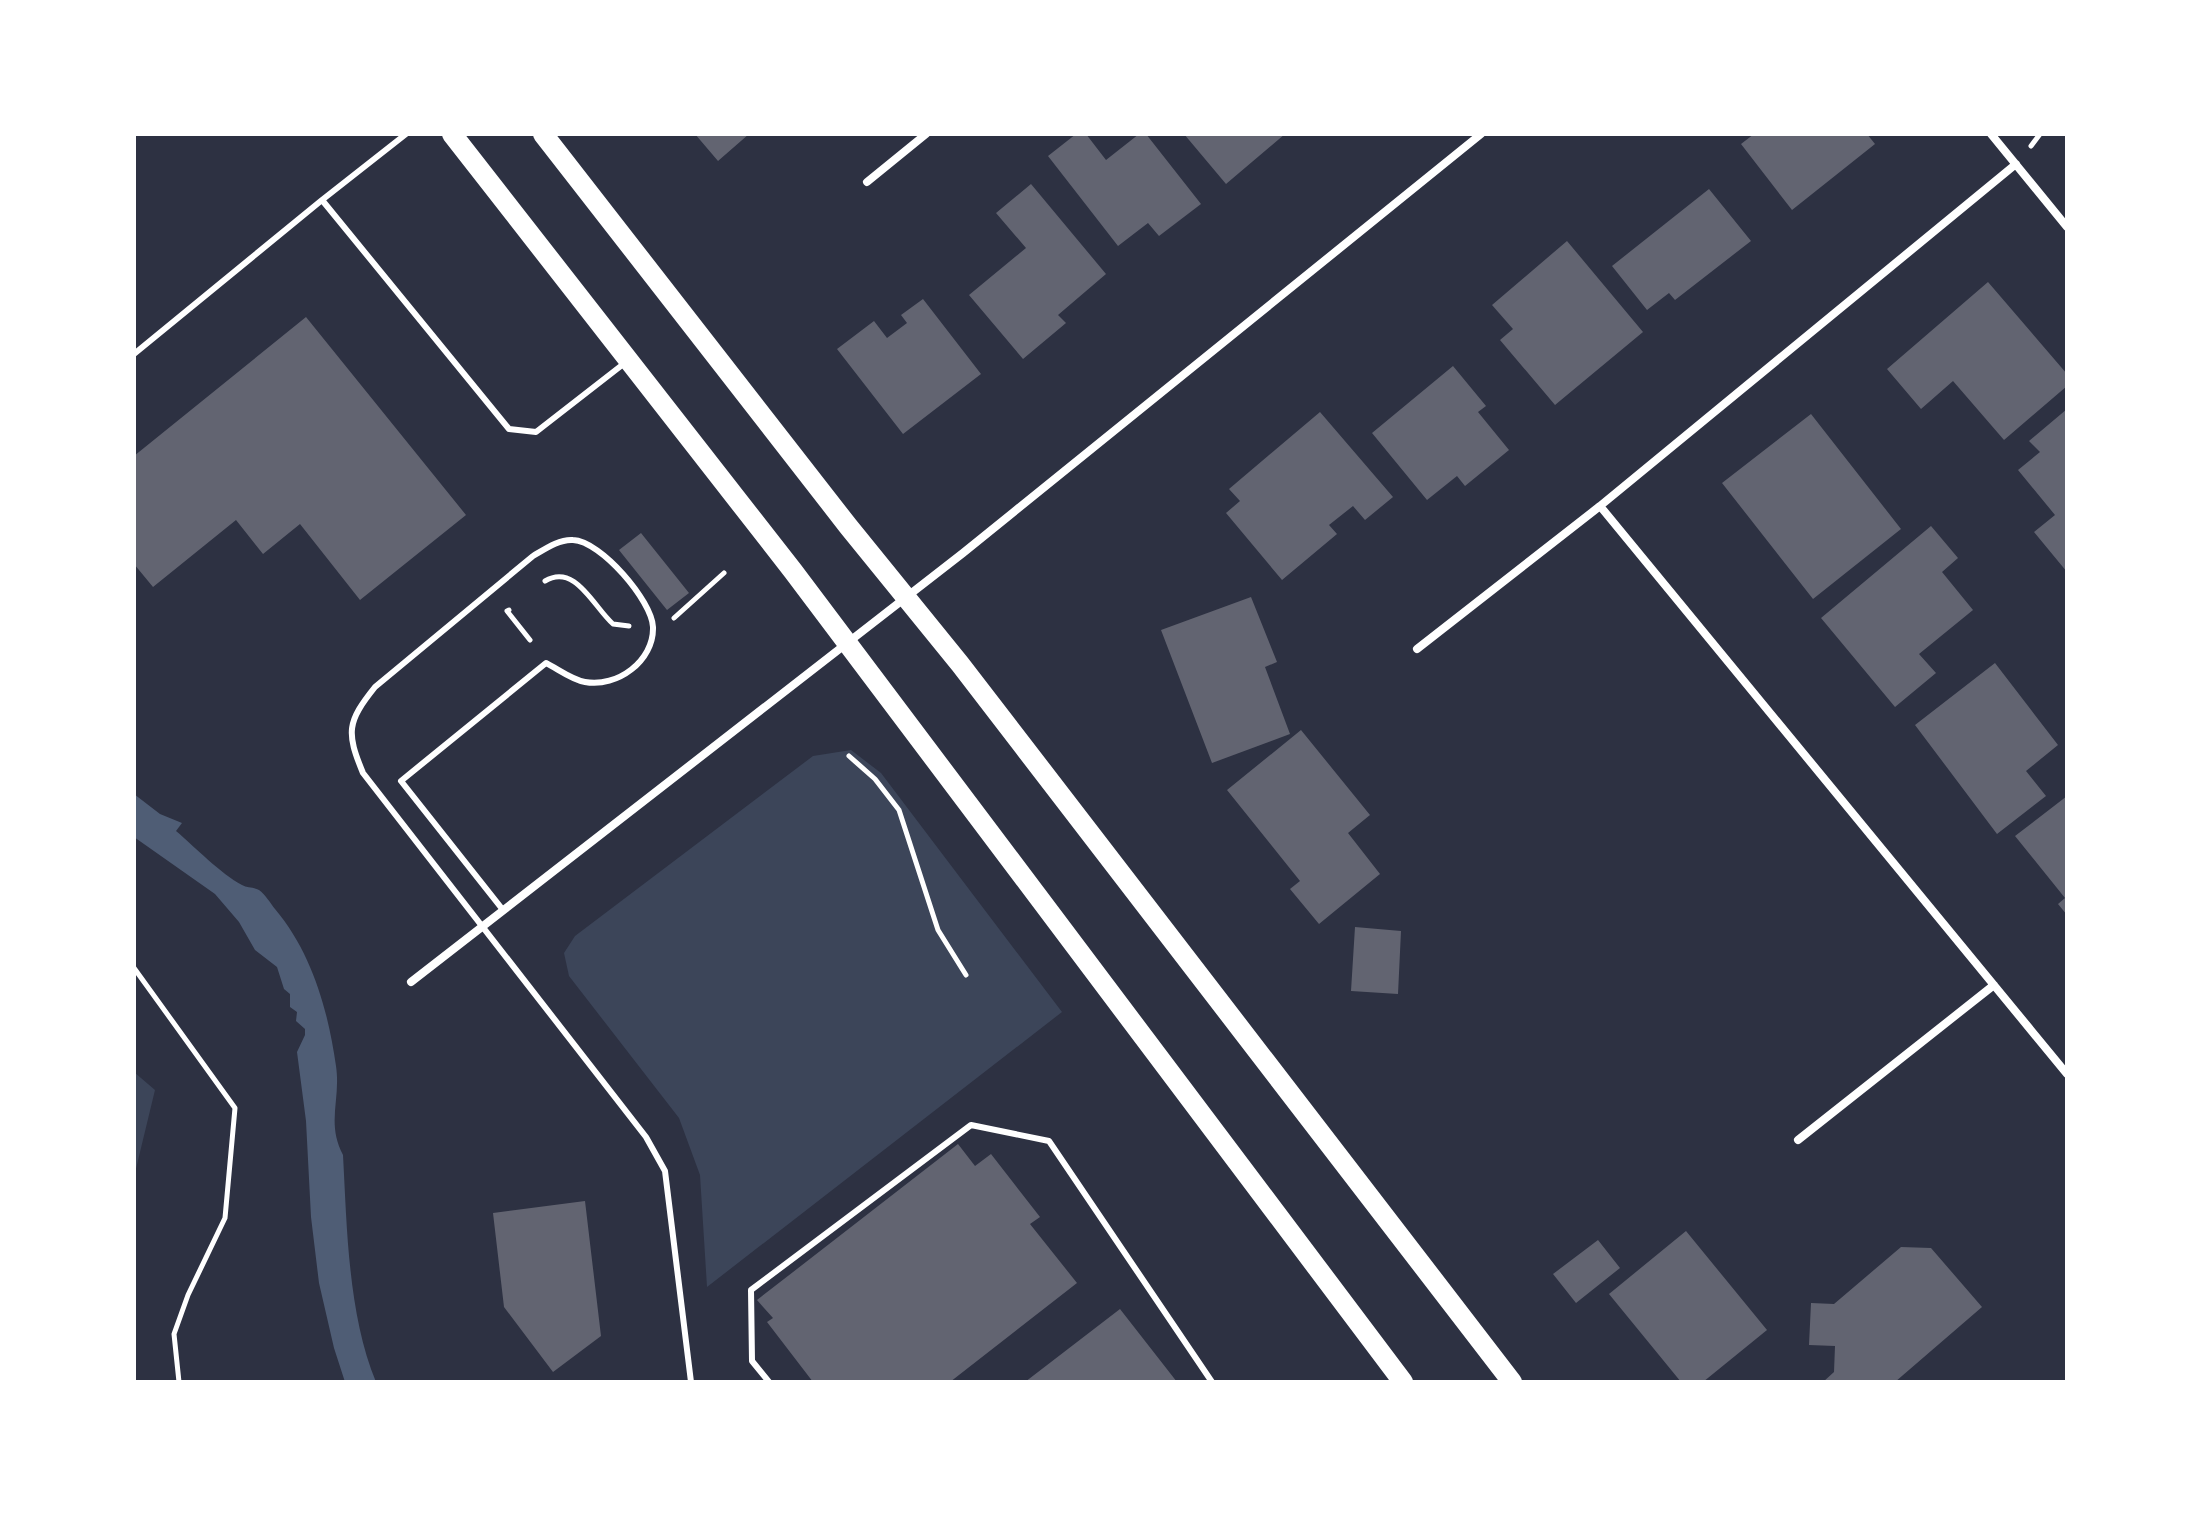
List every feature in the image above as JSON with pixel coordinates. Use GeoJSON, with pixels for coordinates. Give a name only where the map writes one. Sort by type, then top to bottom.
{"type":"FeatureCollection","features":[{"type":"Feature","properties":{"kind":"main road"},"geometry":{"type":"LineString","coordinates":[[452,134],[847,643],[1403,1382]]}},
{"type":"Feature","properties":{"kind":"main road"},"geometry":{"type":"LineString","coordinates":[[543,134],[906,597],[1512,1382]]}},
{"type":"Feature","properties":{"kind":"street"},"geometry":{"type":"LineString","coordinates":[[867,182],[926,134]]}},
{"type":"Feature","properties":{"kind":"street"},"geometry":{"type":"LineString","coordinates":[[411,982],[906,597],[1481,134]]}},
{"type":"Feature","properties":{"kind":"street"},"geometry":{"type":"LineString","coordinates":[[1991,134],[2067,227]]}},
{"type":"Feature","properties":{"kind":"street"},"geometry":{"type":"LineString","coordinates":[[1417,649],[1600,506],[2016,164]]}},
{"type":"Feature","properties":{"kind":"street"},"geometry":{"type":"LineString","coordinates":[[1600,506],[2067,1074]]}},
{"type":"Feature","properties":{"kind":"street"},"geometry":{"type":"LineString","coordinates":[[1798,1140],[1994,985]]}},
{"type":"Feature","properties":{"kind":"lane"},"geometry":{"type":"LineString","coordinates":[[134,354],[406,134]]}},
{"type":"Feature","properties":{"kind":"lane"},"geometry":{"type":"LineString","coordinates":[[322,200],[509,429],[536,432],[627,361]]}},
{"type":"Feature","properties":{"kind":"lane"},"geometry":{"type":"LineString","coordinates":[[503,910],[401,781],[546,663],[582,682],[601,683],[617,679],[646,655],[652,640],[650,610],[605,554],[590,544],[573,539],[557,543],[533,556],[375,687],[359,707],[352,724],[350,743],[363,773],[646,1137],[665,1171],[691,1382]]}},
{"type":"Feature","properties":{"kind":"lane"},"geometry":{"type":"LineString","coordinates":[[769,1382],[752,1361],[751,1290],[971,1125],[1049,1141],[1212,1382]]}},
{"type":"Feature","properties":{"kind":"path"},"geometry":{"type":"LineString","coordinates":[[667,624],[724,573]]}},
{"type":"Feature","properties":{"kind":"path"},"geometry":{"type":"LineString","coordinates":[[537,587],[557,575],[568,577],[577,582],[613,624],[634,625]]}},
{"type":"Feature","properties":{"kind":"path"},"geometry":{"type":"LineString","coordinates":[[517,603],[507,611],[530,640]]}},
{"type":"Feature","properties":{"kind":"path"},"geometry":{"type":"LineString","coordinates":[[849,756],[875,779],[899,810],[938,930],[966,975]]}},
{"type":"Feature","properties":{"kind":"path"},"geometry":{"type":"LineString","coordinates":[[134,968],[235,1108],[225,1218],[188,1295],[174,1334],[179,1382]]}},
{"type":"Feature","properties":{"kind":"shaded area"},"geometry":{"type":"Polygon","coordinates":[[[851,750],[881,773],[1062,1012],[707,1287],[700,1175],[679,1118],[569,976],[564,953],[575,936],[813,756],[851,750]]]}},
{"type":"Feature","properties":{"kind":"shaded area"},"geometry":{"type":"Polygon","coordinates":[[[134,794],[160,814],[182,823],[176,831],[226,874],[242,885],[261,892],[288,926],[308,963],[323,1003],[336,1066],[335,1132],[343,1155],[350,1270],[360,1328],[376,1382],[345,1382],[319,1283],[311,1217],[306,1121],[297,1052],[305,1029],[296,1021],[297,1012],[290,1007],[290,994],[284,989],[277,967],[255,950],[239,922],[215,894],[134,837],[134,794]]]}},
{"type":"Feature","properties":{"kind":"shaded area"},"geometry":{"type":"Polygon","coordinates":[[[134,1072],[155,1090],[134,1177],[134,1072]]]}},
{"type":"Feature","properties":{"kind":"building"},"geometry":{"type":"Polygon","coordinates":[[[695,134],[749,134],[718,161],[695,134]]]}},
{"type":"Feature","properties":{"kind":"building"},"geometry":{"type":"Polygon","coordinates":[[[1076,134],[1086,134],[1106,160],[1139,134],[1146,134],[1201,204],[1159,236],[1148,223],[1118,246],[1048,156],[1076,134]]]}},
{"type":"Feature","properties":{"kind":"building"},"geometry":{"type":"Polygon","coordinates":[[[1184,134],[1285,134],[1226,184],[1184,134]]]}},
{"type":"Feature","properties":{"kind":"building"},"geometry":{"type":"Polygon","coordinates":[[[1754,134],[1867,134],[1875,144],[1792,210],[1741,144],[1754,134]]]}},
{"type":"Feature","properties":{"kind":"building"},"geometry":{"type":"Polygon","coordinates":[[[1031,184],[1106,274],[1058,315],[1066,323],[1023,359],[969,295],[1026,248],[996,213],[1031,184]]]}},
{"type":"Feature","properties":{"kind":"building"},"geometry":{"type":"Polygon","coordinates":[[[1709,189],[1751,241],[1675,300],[1669,293],[1647,310],[1612,266],[1709,189]]]}},
{"type":"Feature","properties":{"kind":"building"},"geometry":{"type":"Polygon","coordinates":[[[1567,241],[1643,332],[1555,405],[1500,340],[1513,329],[1492,305],[1567,241]]]}},
{"type":"Feature","properties":{"kind":"building"},"geometry":{"type":"Polygon","coordinates":[[[1988,282],[2067,374],[2067,386],[2004,440],[1953,381],[1921,409],[1887,369],[1988,282]]]}},
{"type":"Feature","properties":{"kind":"building"},"geometry":{"type":"Polygon","coordinates":[[[923,299],[981,374],[903,434],[837,349],[874,321],[887,338],[907,323],[901,315],[923,299]]]}},
{"type":"Feature","properties":{"kind":"building"},"geometry":{"type":"Polygon","coordinates":[[[306,317],[466,515],[360,600],[300,524],[263,554],[236,520],[153,587],[134,564],[134,456],[306,317]]]}},
{"type":"Feature","properties":{"kind":"building"},"geometry":{"type":"Polygon","coordinates":[[[1453,366],[1486,406],[1478,412],[1509,450],[1465,486],[1457,476],[1427,500],[1372,433],[1453,366]]]}},
{"type":"Feature","properties":{"kind":"building"},"geometry":{"type":"Polygon","coordinates":[[[2067,409],[2067,572],[2034,532],[2055,515],[2018,470],[2040,452],[2029,441],[2067,409]]]}},
{"type":"Feature","properties":{"kind":"building"},"geometry":{"type":"Polygon","coordinates":[[[1320,412],[1393,497],[1365,520],[1353,506],[1329,525],[1337,534],[1282,580],[1226,513],[1240,501],[1229,489],[1320,412]]]}},
{"type":"Feature","properties":{"kind":"building"},"geometry":{"type":"Polygon","coordinates":[[[1811,414],[1901,529],[1813,599],[1722,483],[1811,414]]]}},
{"type":"Feature","properties":{"kind":"building"},"geometry":{"type":"Polygon","coordinates":[[[1931,526],[1958,558],[1942,572],[1973,610],[1919,654],[1936,673],[1895,707],[1821,618],[1931,526]]]}},
{"type":"Feature","properties":{"kind":"building"},"geometry":{"type":"Polygon","coordinates":[[[641,533],[689,593],[667,610],[619,550],[641,533]]]}},
{"type":"Feature","properties":{"kind":"building"},"geometry":{"type":"Polygon","coordinates":[[[1251,597],[1277,662],[1265,667],[1290,734],[1212,763],[1161,630],[1251,597]]]}},
{"type":"Feature","properties":{"kind":"building"},"geometry":{"type":"Polygon","coordinates":[[[1995,663],[2058,745],[2026,771],[2046,796],[1997,834],[1915,725],[1995,663]]]}},
{"type":"Feature","properties":{"kind":"building"},"geometry":{"type":"Polygon","coordinates":[[[1301,730],[1370,815],[1348,833],[1380,874],[1319,924],[1290,889],[1300,881],[1227,790],[1301,730]]]}},
{"type":"Feature","properties":{"kind":"building"},"geometry":{"type":"Polygon","coordinates":[[[2067,796],[2067,915],[2058,904],[2065,898],[2015,836],[2067,796]]]}},
{"type":"Feature","properties":{"kind":"building"},"geometry":{"type":"Polygon","coordinates":[[[1355,927],[1401,931],[1398,994],[1351,991],[1355,927]]]}},
{"type":"Feature","properties":{"kind":"building"},"geometry":{"type":"Polygon","coordinates":[[[958,1144],[975,1166],[991,1154],[1040,1217],[1030,1224],[1077,1283],[950,1382],[813,1382],[767,1322],[773,1318],[757,1300],[958,1144]]]}},
{"type":"Feature","properties":{"kind":"building"},"geometry":{"type":"Polygon","coordinates":[[[585,1201],[601,1336],[553,1372],[504,1307],[493,1213],[585,1201]]]}},
{"type":"Feature","properties":{"kind":"building"},"geometry":{"type":"Polygon","coordinates":[[[1686,1231],[1767,1330],[1703,1382],[1681,1382],[1609,1294],[1686,1231]]]}},
{"type":"Feature","properties":{"kind":"building"},"geometry":{"type":"Polygon","coordinates":[[[1598,1240],[1620,1268],[1576,1303],[1553,1274],[1598,1240]]]}},
{"type":"Feature","properties":{"kind":"building"},"geometry":{"type":"Polygon","coordinates":[[[1901,1247],[1931,1248],[1982,1307],[1895,1382],[1823,1382],[1834,1372],[1835,1346],[1809,1345],[1811,1303],[1834,1304],[1901,1247]]]}},
{"type":"Feature","properties":{"kind":"building"},"geometry":{"type":"Polygon","coordinates":[[[1120,1309],[1177,1382],[1025,1382],[1120,1309]]]}}]}
